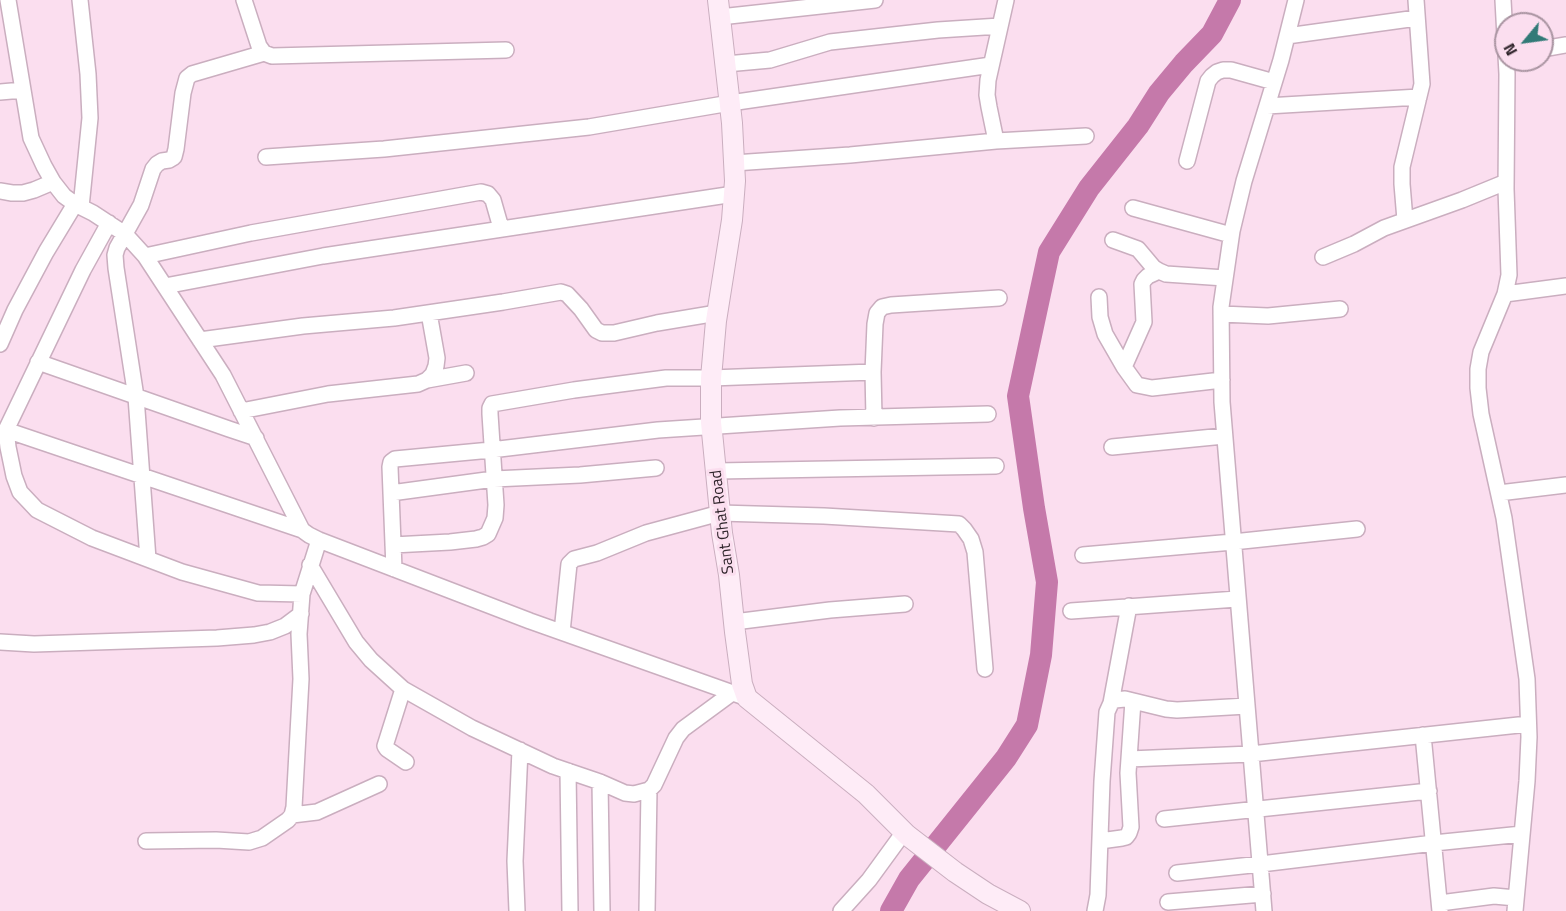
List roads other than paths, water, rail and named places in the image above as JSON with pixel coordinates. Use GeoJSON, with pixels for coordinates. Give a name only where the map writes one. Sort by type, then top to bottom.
{"type":"FeatureCollection","features":[{"type":"Feature","properties":{"kind":"street"},"geometry":{"type":"LineString","coordinates":[[8,0],[32,138],[44,166],[64,196],[125,234],[145,256],[223,375],[302,530]]}},
{"type":"Feature","properties":{"kind":"street"},"geometry":{"type":"LineString","coordinates":[[0,344],[46,252],[78,206],[90,118],[80,0]]}},
{"type":"Feature","properties":{"kind":"street"},"geometry":{"type":"LineString","coordinates":[[244,0],[258,46],[264,53],[273,56],[506,50]]}},
{"type":"Feature","properties":{"kind":"street"},"geometry":{"type":"LineString","coordinates":[[719,9],[875,0]]}},
{"type":"Feature","properties":{"kind":"street"},"geometry":{"type":"LineString","coordinates":[[996,141],[987,95],[988,80],[1006,0]]}},
{"type":"Feature","properties":{"kind":"street"},"geometry":{"type":"LineString","coordinates":[[1264,911],[1224,436],[1221,314],[1231,235],[1244,181],[1296,0]]}},
{"type":"Feature","properties":{"kind":"street"},"geometry":{"type":"LineString","coordinates":[[1406,220],[1402,166],[1422,84],[1416,0]]}},
{"type":"Feature","properties":{"kind":"street","name":"Sant Ghat Road"},"geometry":{"type":"LineString","coordinates":[[719,9],[730,103],[734,194],[717,314],[711,378],[711,426],[742,684],[739,696]]}},
{"type":"Feature","properties":{"kind":"street"},"geometry":{"type":"LineString","coordinates":[[1287,36],[1417,18]]}},
{"type":"Feature","properties":{"kind":"street"},"geometry":{"type":"LineString","coordinates":[[726,64],[770,60],[830,42],[938,30],[1000,26]]}},
{"type":"Feature","properties":{"kind":"street"},"geometry":{"type":"LineString","coordinates":[[148,560],[136,397],[115,255],[141,205],[153,169],[157,164],[174,157],[187,78],[192,74],[264,53]]}},
{"type":"Feature","properties":{"kind":"street"},"geometry":{"type":"LineString","coordinates":[[266,157],[384,149],[589,127],[730,103],[992,65]]}},
{"type":"Feature","properties":{"kind":"street"},"geometry":{"type":"LineString","coordinates":[[1187,161],[1208,81],[1212,76],[1223,70],[1231,70],[1274,82]]}},
{"type":"Feature","properties":{"kind":"street"},"geometry":{"type":"LineString","coordinates":[[1424,735],[1440,907],[1494,896],[1515,905],[1527,781],[1527,679],[1504,518],[1481,414],[1478,388],[1481,352],[1505,294],[1509,275],[1506,72]]}},
{"type":"Feature","properties":{"kind":"street"},"geometry":{"type":"LineString","coordinates":[[0,92],[23,90]]}},
{"type":"Feature","properties":{"kind":"street"},"geometry":{"type":"LineString","coordinates":[[1267,106],[1419,97]]}},
{"type":"Feature","properties":{"kind":"street"},"geometry":{"type":"LineString","coordinates":[[734,163],[996,141],[1086,136]]}},
{"type":"Feature","properties":{"kind":"street"},"geometry":{"type":"LineString","coordinates":[[0,191],[23,193],[53,182]]}},
{"type":"Feature","properties":{"kind":"street"},"geometry":{"type":"LineString","coordinates":[[1323,257],[1384,228],[1506,182]]}},
{"type":"Feature","properties":{"kind":"street"},"geometry":{"type":"LineString","coordinates":[[145,256],[274,229],[481,192],[488,194],[493,200],[501,228]]}},
{"type":"Feature","properties":{"kind":"street"},"geometry":{"type":"LineString","coordinates":[[165,286],[323,256],[734,194]]}},
{"type":"Feature","properties":{"kind":"street"},"geometry":{"type":"LineString","coordinates":[[1133,208],[1231,235]]}},
{"type":"Feature","properties":{"kind":"street"},"geometry":{"type":"LineString","coordinates":[[109,223],[83,270],[6,430],[4,448],[20,492],[37,510],[92,538],[148,560],[258,593],[302,594]]}},
{"type":"Feature","properties":{"kind":"street"},"geometry":{"type":"LineString","coordinates":[[1113,240],[1138,249],[1154,268],[1166,274],[1225,278]]}},
{"type":"Feature","properties":{"kind":"street"},"geometry":{"type":"LineString","coordinates":[[1124,367],[1144,322],[1142,285],[1148,276],[1159,271]]}},
{"type":"Feature","properties":{"kind":"street"},"geometry":{"type":"LineString","coordinates":[[1505,294],[1566,286]]}},
{"type":"Feature","properties":{"kind":"street"},"geometry":{"type":"LineString","coordinates":[[200,340],[303,326],[394,318],[561,292],[567,294],[581,309],[590,324],[602,333],[614,333],[657,323],[717,314]]}},
{"type":"Feature","properties":{"kind":"street"},"geometry":{"type":"LineString","coordinates":[[1099,297],[1102,324],[1106,334],[1132,381],[1137,385],[1152,388],[1222,380]]}},
{"type":"Feature","properties":{"kind":"street"},"geometry":{"type":"LineString","coordinates":[[874,418],[875,324],[877,313],[882,308],[891,305],[999,298]]}},
{"type":"Feature","properties":{"kind":"street"},"geometry":{"type":"LineString","coordinates":[[1221,314],[1268,316],[1340,309]]}},
{"type":"Feature","properties":{"kind":"street"},"geometry":{"type":"LineString","coordinates":[[427,380],[433,374],[436,366],[429,313]]}},
{"type":"Feature","properties":{"kind":"street"},"geometry":{"type":"LineString","coordinates":[[38,362],[256,438]]}},
{"type":"Feature","properties":{"kind":"street"},"geometry":{"type":"LineString","coordinates":[[393,545],[450,542],[483,537],[488,534],[495,518],[496,506],[491,450],[490,408],[492,404],[666,378],[873,372]]}},
{"type":"Feature","properties":{"kind":"street"},"geometry":{"type":"LineString","coordinates":[[241,411],[328,394],[418,384],[427,380],[466,373]]}},
{"type":"Feature","properties":{"kind":"street"},"geometry":{"type":"LineString","coordinates":[[394,569],[390,467],[391,462],[395,459],[491,450],[658,429],[988,414]]}},
{"type":"Feature","properties":{"kind":"street"},"geometry":{"type":"LineString","coordinates":[[6,430],[302,530],[319,540],[394,569],[739,696],[866,794],[905,833],[955,872],[988,894],[1020,911]]}},
{"type":"Feature","properties":{"kind":"street"},"geometry":{"type":"LineString","coordinates":[[1112,447],[1224,436]]}},
{"type":"Feature","properties":{"kind":"street"},"geometry":{"type":"LineString","coordinates":[[717,471],[996,466]]}},
{"type":"Feature","properties":{"kind":"street"},"geometry":{"type":"LineString","coordinates":[[391,493],[494,479],[580,475],[656,468]]}},
{"type":"Feature","properties":{"kind":"street"},"geometry":{"type":"LineString","coordinates":[[1499,494],[1566,485]]}},
{"type":"Feature","properties":{"kind":"street"},"geometry":{"type":"LineString","coordinates":[[562,632],[569,564],[574,559],[597,553],[646,533],[720,513],[959,524],[971,540],[975,552],[985,669]]}},
{"type":"Feature","properties":{"kind":"street"},"geometry":{"type":"LineString","coordinates":[[1083,555],[1357,529]]}},
{"type":"Feature","properties":{"kind":"street"},"geometry":{"type":"LineString","coordinates":[[146,841],[249,842],[262,838],[292,815],[301,679],[299,634],[302,594],[319,540]]}},
{"type":"Feature","properties":{"kind":"street"},"geometry":{"type":"LineString","coordinates":[[310,565],[356,642],[371,660],[403,689],[472,728],[553,766],[626,793],[634,794],[649,790],[654,785],[672,745],[683,729],[739,696]]}},
{"type":"Feature","properties":{"kind":"street"},"geometry":{"type":"LineString","coordinates":[[1071,611],[1237,599]]}},
{"type":"Feature","properties":{"kind":"street"},"geometry":{"type":"LineString","coordinates":[[734,622],[830,610],[905,604]]}},
{"type":"Feature","properties":{"kind":"street"},"geometry":{"type":"LineString","coordinates":[[1095,911],[1098,895],[1107,712],[1111,703],[1129,606]]}},
{"type":"Feature","properties":{"kind":"street"},"geometry":{"type":"LineString","coordinates":[[0,642],[34,644],[254,635],[285,626],[301,614]]}},
{"type":"Feature","properties":{"kind":"street"},"geometry":{"type":"LineString","coordinates":[[403,689],[385,746],[406,762]]}},
{"type":"Feature","properties":{"kind":"street"},"geometry":{"type":"LineString","coordinates":[[1111,703],[1119,699],[1177,710],[1246,706]]}},
{"type":"Feature","properties":{"kind":"street"},"geometry":{"type":"LineString","coordinates":[[1100,841],[1126,837],[1131,827],[1128,787],[1133,701]]}},
{"type":"Feature","properties":{"kind":"street"},"geometry":{"type":"LineString","coordinates":[[1130,759],[1251,754],[1528,724]]}},
{"type":"Feature","properties":{"kind":"street"},"geometry":{"type":"LineString","coordinates":[[517,911],[516,861],[520,750]]}},
{"type":"Feature","properties":{"kind":"street"},"geometry":{"type":"LineString","coordinates":[[568,771],[570,911]]}},
{"type":"Feature","properties":{"kind":"street"},"geometry":{"type":"LineString","coordinates":[[600,782],[602,911]]}},
{"type":"Feature","properties":{"kind":"street"},"geometry":{"type":"LineString","coordinates":[[292,815],[317,812],[379,784]]}},
{"type":"Feature","properties":{"kind":"street"},"geometry":{"type":"LineString","coordinates":[[647,911],[649,790]]}},
{"type":"Feature","properties":{"kind":"street"},"geometry":{"type":"LineString","coordinates":[[1164,819],[1429,791]]}},
{"type":"Feature","properties":{"kind":"street"},"geometry":{"type":"LineString","coordinates":[[841,911],[869,880],[905,833]]}},
{"type":"Feature","properties":{"kind":"street"},"geometry":{"type":"LineString","coordinates":[[1177,873],[1522,834]]}},
{"type":"Feature","properties":{"kind":"street"},"geometry":{"type":"LineString","coordinates":[[1168,903],[1263,894]]}},
{"type":"Feature","properties":{"kind":"waterway"},"geometry":{"type":"LineString","coordinates":[[891,911],[909,879],[1006,758],[1027,725],[1041,655],[1047,582],[1018,396],[1049,252],[1089,188],[1138,126],[1159,93],[1212,34],[1230,0]]}}]}
